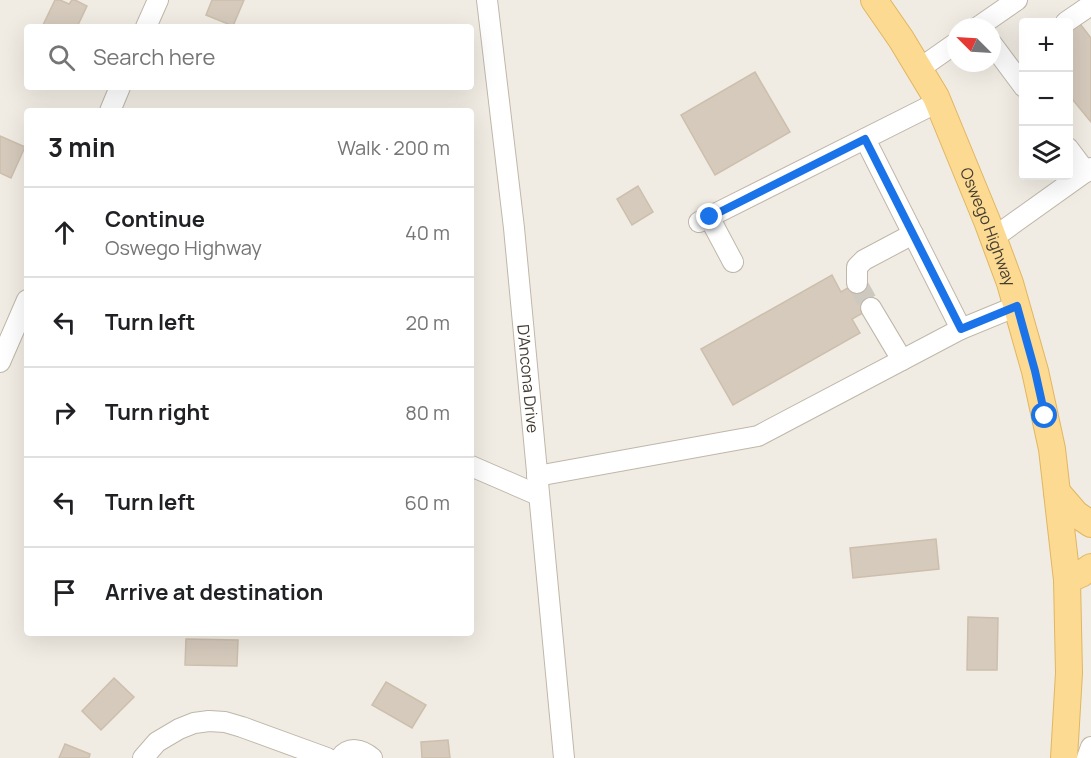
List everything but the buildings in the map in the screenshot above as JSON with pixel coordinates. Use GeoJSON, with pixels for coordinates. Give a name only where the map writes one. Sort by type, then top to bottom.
{"type":"FeatureCollection","features":[{"type":"Feature","properties":{"kind":"main road","name":"Oswego Highway"},"geometry":{"type":"LineString","coordinates":[[874,0],[901,39],[938,102],[1010,283],[1035,371],[1052,448],[1067,580],[1080,608],[1069,673],[1064,758]]}},
{"type":"Feature","properties":{"kind":"main road"},"geometry":{"type":"LineString","coordinates":[[1057,492],[1076,514],[1091,524]]}},
{"type":"Feature","properties":{"kind":"main road"},"geometry":{"type":"LineString","coordinates":[[1067,580],[1091,567]]}},
{"type":"Feature","properties":{"kind":"street"},"geometry":{"type":"LineString","coordinates":[[147,24],[158,0]]}},
{"type":"Feature","properties":{"kind":"street","name":"D'Ancona Drive"},"geometry":{"type":"LineString","coordinates":[[487,0],[514,228],[564,758]]}},
{"type":"Feature","properties":{"kind":"street"},"geometry":{"type":"LineString","coordinates":[[992,18],[1017,0]]}},
{"type":"Feature","properties":{"kind":"street"},"geometry":{"type":"LineString","coordinates":[[1072,18],[1091,5]]}},
{"type":"Feature","properties":{"kind":"street"},"geometry":{"type":"LineString","coordinates":[[919,69],[947,49]]}},
{"type":"Feature","properties":{"kind":"street"},"geometry":{"type":"LineString","coordinates":[[1001,51],[1017,63]]}},
{"type":"Feature","properties":{"kind":"street"},"geometry":{"type":"LineString","coordinates":[[111,108],[119,90]]}},
{"type":"Feature","properties":{"kind":"street"},"geometry":{"type":"LineString","coordinates":[[733,262],[704,220],[938,102]]}},
{"type":"Feature","properties":{"kind":"street"},"geometry":{"type":"LineString","coordinates":[[865,139],[961,329]]}},
{"type":"Feature","properties":{"kind":"street"},"geometry":{"type":"LineString","coordinates":[[993,238],[1088,170],[1073,154]]}},
{"type":"Feature","properties":{"kind":"street"},"geometry":{"type":"LineString","coordinates":[[857,283],[857,267],[864,260],[913,234]]}},
{"type":"Feature","properties":{"kind":"street"},"geometry":{"type":"LineString","coordinates":[[474,467],[538,485],[758,436],[961,329],[1017,306]]}},
{"type":"Feature","properties":{"kind":"street"},"geometry":{"type":"LineString","coordinates":[[0,362],[24,307]]}},
{"type":"Feature","properties":{"kind":"street"},"geometry":{"type":"LineString","coordinates":[[871,309],[902,360]]}},
{"type":"Feature","properties":{"kind":"street"},"geometry":{"type":"LineString","coordinates":[[143,758],[157,742],[179,729],[194,723],[209,721],[225,722],[242,727],[327,758]]}},
{"type":"Feature","properties":{"kind":"street"},"geometry":{"type":"LineString","coordinates":[[1087,758],[1091,747]]}},
{"type":"Feature","properties":{"kind":"street"},"geometry":{"type":"LineString","coordinates":[[340,758],[350,750],[358,750],[367,753],[372,758]]}},
{"type":"Feature","properties":{"kind":"tunnel"},"geometry":{"type":"LineString","coordinates":[[857,283],[871,308]]}},
{"type":"Feature","properties":{"kind":"route"},"geometry":{"type":"LineString","coordinates":[[710,217],[865,139],[961,329],[1017,306],[1045,416]]}}]}
